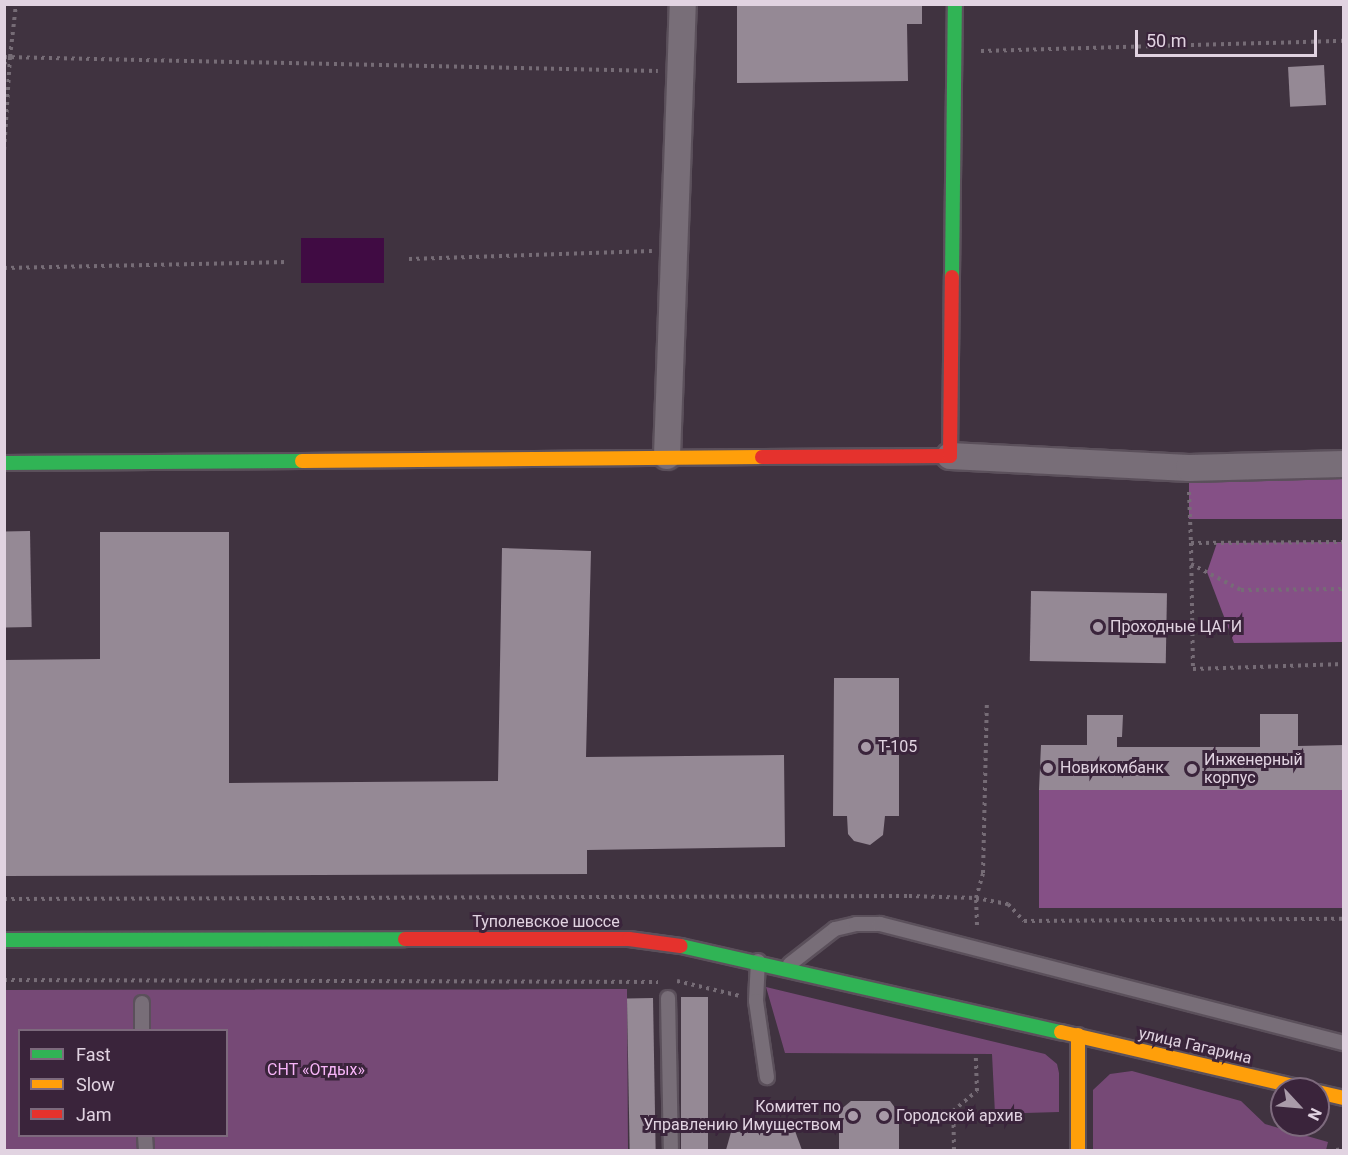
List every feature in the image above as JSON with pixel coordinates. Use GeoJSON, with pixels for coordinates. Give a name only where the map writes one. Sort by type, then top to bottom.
{"type":"FeatureCollection","features":[{"type":"Feature","properties":{"kind":"main road"},"geometry":{"type":"LineString","coordinates":[[4,463],[667,456],[950,456],[955,4]]}},
{"type":"Feature","properties":{"kind":"main road","name":"Туполевское шоссе"},"geometry":{"type":"LineString","coordinates":[[4,940],[628,939],[758,961],[1078,1035]]}},
{"type":"Feature","properties":{"kind":"main road"},"geometry":{"type":"LineString","coordinates":[[1078,1035],[1078,1150]]}},
{"type":"Feature","properties":{"kind":"main road","name":"улица Гагарина"},"geometry":{"type":"LineString","coordinates":[[1078,1035],[1270,1081]]}},
{"type":"Feature","properties":{"kind":"street"},"geometry":{"type":"LineString","coordinates":[[667,456],[683,72],[683,4]]}},
{"type":"Feature","properties":{"kind":"street"},"geometry":{"type":"LineString","coordinates":[[950,456],[1189,468],[1344,464]]}},
{"type":"Feature","properties":{"kind":"lane"},"geometry":{"type":"LineString","coordinates":[[786,967],[835,929],[856,924],[880,924],[1344,1043]]}},
{"type":"Feature","properties":{"kind":"lane"},"geometry":{"type":"LineString","coordinates":[[758,961],[756,1001],[767,1077]]}},
{"type":"Feature","properties":{"kind":"lane"},"geometry":{"type":"LineString","coordinates":[[668,998],[671,1150]]}},
{"type":"Feature","properties":{"kind":"lane"},"geometry":{"type":"LineString","coordinates":[[142,1003],[142,1029]]}},
{"type":"Feature","properties":{"kind":"path"},"geometry":{"type":"LineString","coordinates":[[4,152],[7,57],[16,4]]}},
{"type":"Feature","properties":{"kind":"path"},"geometry":{"type":"LineString","coordinates":[[955,51],[1344,41]]}},
{"type":"Feature","properties":{"kind":"path"},"geometry":{"type":"LineString","coordinates":[[4,64],[7,57]]}},
{"type":"Feature","properties":{"kind":"path"},"geometry":{"type":"LineString","coordinates":[[7,57],[683,72]]}},
{"type":"Feature","properties":{"kind":"path"},"geometry":{"type":"LineString","coordinates":[[409,259],[675,250]]}},
{"type":"Feature","properties":{"kind":"path"},"geometry":{"type":"LineString","coordinates":[[4,268],[287,262]]}},
{"type":"Feature","properties":{"kind":"path"},"geometry":{"type":"LineString","coordinates":[[1189,468],[1193,669],[1344,664]]}},
{"type":"Feature","properties":{"kind":"path"},"geometry":{"type":"LineString","coordinates":[[1191,543],[1344,542]]}},
{"type":"Feature","properties":{"kind":"path"},"geometry":{"type":"LineString","coordinates":[[1191,564],[1241,591],[1344,589]]}},
{"type":"Feature","properties":{"kind":"path"},"geometry":{"type":"LineString","coordinates":[[976,925],[976,898],[983,873],[987,700]]}},
{"type":"Feature","properties":{"kind":"path"},"geometry":{"type":"LineString","coordinates":[[4,899],[753,895],[976,898],[1008,904],[1024,921],[1344,919]]}},
{"type":"Feature","properties":{"kind":"path"},"geometry":{"type":"LineString","coordinates":[[4,980],[678,981],[756,1001]]}},
{"type":"Feature","properties":{"kind":"path"},"geometry":{"type":"LineString","coordinates":[[954,1150],[954,1111],[977,1091],[976,1055]]}},
{"type":"Feature","properties":{"kind":"path"},"geometry":{"type":"LineString","coordinates":[[1336,1150],[1344,1149]]}},
{"type":"Feature","properties":{"kind":"green space"},"geometry":{"type":"Polygon","coordinates":[[[766,987],[1045,1054],[1057,1064],[1059,1112],[995,1114],[992,1054],[785,1053],[766,987]]]}},
{"type":"Feature","properties":{"kind":"green space","name":"СНТ «Отдых»"},"geometry":{"type":"Polygon","coordinates":[[[627,989],[628,1150],[5,1150],[4,990],[627,989]]]}},
{"type":"Feature","properties":{"kind":"green space"},"geometry":{"type":"Polygon","coordinates":[[[1132,1071],[1241,1101],[1265,1124],[1270,1125],[1270,1137],[1310,1137],[1328,1142],[1326,1150],[1093,1150],[1093,1090],[1110,1074],[1132,1071]]]}},
{"type":"Feature","properties":{"kind":"shaded area"},"geometry":{"type":"Polygon","coordinates":[[[301,238],[384,238],[384,283],[301,283],[301,238]]]}},
{"type":"Feature","properties":{"kind":"shaded area"},"geometry":{"type":"Polygon","coordinates":[[[1189,464],[1343,464],[1343,519],[1189,519],[1189,464]]]}},
{"type":"Feature","properties":{"kind":"shaded area"},"geometry":{"type":"Polygon","coordinates":[[[1343,542],[1343,642],[1234,643],[1207,572],[1217,543],[1343,542]]]}},
{"type":"Feature","properties":{"kind":"shaded area"},"geometry":{"type":"Polygon","coordinates":[[[1039,790],[1343,790],[1343,908],[1039,908],[1039,790]]]}},
{"type":"Feature","properties":{"kind":"building"},"geometry":{"type":"Polygon","coordinates":[[[737,4],[922,4],[922,24],[907,24],[908,81],[737,83],[737,4]]]}},
{"type":"Feature","properties":{"kind":"building"},"geometry":{"type":"Polygon","coordinates":[[[1324,65],[1326,105],[1290,107],[1288,67],[1324,65]]]}},
{"type":"Feature","properties":{"kind":"building"},"geometry":{"type":"Polygon","coordinates":[[[4,531],[30,531],[32,627],[6,627],[4,531]]]}},
{"type":"Feature","properties":{"kind":"building"},"geometry":{"type":"Polygon","coordinates":[[[100,532],[229,532],[229,783],[498,781],[502,548],[591,551],[586,757],[784,755],[785,847],[587,850],[587,874],[4,876],[4,660],[100,659],[100,532]]]}},
{"type":"Feature","properties":{"kind":"building","name":"Проходные ЦАГИ"},"geometry":{"type":"Polygon","coordinates":[[[1031,591],[1167,593],[1166,663],[1030,661],[1031,591]]]}},
{"type":"Feature","properties":{"kind":"building","name":"Т-105"},"geometry":{"type":"Polygon","coordinates":[[[834,678],[899,678],[899,816],[885,816],[883,835],[870,845],[854,841],[848,834],[847,816],[833,816],[834,678]]]}},
{"type":"Feature","properties":{"kind":"building","name":"Инженерный корпус"},"geometry":{"type":"Polygon","coordinates":[[[1260,714],[1298,714],[1298,746],[1344,745],[1344,790],[1039,790],[1041,745],[1087,745],[1087,715],[1123,715],[1122,737],[1117,737],[1117,747],[1260,747],[1260,714]]]}},
{"type":"Feature","properties":{"kind":"building"},"geometry":{"type":"Polygon","coordinates":[[[681,997],[708,997],[708,1150],[681,1150],[681,997]]]}},
{"type":"Feature","properties":{"kind":"building"},"geometry":{"type":"Polygon","coordinates":[[[627,998],[653,998],[656,1150],[630,1150],[627,998]]]}},
{"type":"Feature","properties":{"kind":"building"},"geometry":{"type":"Polygon","coordinates":[[[851,1101],[890,1101],[899,1113],[899,1150],[839,1150],[839,1111],[851,1101]]]}},
{"type":"Feature","properties":{"kind":"building"},"geometry":{"type":"Polygon","coordinates":[[[795,1131],[802,1150],[726,1150],[731,1132],[795,1131]]]}},
{"type":"Feature","properties":{"kind":"traffic: fast"},"geometry":{"type":"LineString","coordinates":[[952,277],[955,4]]}},
{"type":"Feature","properties":{"kind":"traffic: fast"},"geometry":{"type":"LineString","coordinates":[[4,463],[302,461]]}},
{"type":"Feature","properties":{"kind":"traffic: fast"},"geometry":{"type":"LineString","coordinates":[[4,940],[405,939]]}},
{"type":"Feature","properties":{"kind":"traffic: fast"},"geometry":{"type":"LineString","coordinates":[[681,946],[1061,1032]]}},
{"type":"Feature","properties":{"kind":"traffic: slow"},"geometry":{"type":"LineString","coordinates":[[302,461],[762,457]]}},
{"type":"Feature","properties":{"kind":"traffic: slow"},"geometry":{"type":"LineString","coordinates":[[1061,1032],[1270,1081]]}},
{"type":"Feature","properties":{"kind":"traffic: slow"},"geometry":{"type":"LineString","coordinates":[[1078,1035],[1078,1150]]}},
{"type":"Feature","properties":{"kind":"traffic: slow"},"geometry":{"type":"LineString","coordinates":[[1330,1095],[1344,1098]]}},
{"type":"Feature","properties":{"kind":"traffic: jam"},"geometry":{"type":"LineString","coordinates":[[762,457],[950,456],[952,277]]}},
{"type":"Feature","properties":{"kind":"traffic: jam"},"geometry":{"type":"LineString","coordinates":[[405,939],[629,939],[681,946]]}},
{"type":"Feature","properties":{"kind":"place","name":"Проходные ЦАГИ"},"geometry":{"type":"Point","coordinates":[1098,627]}},
{"type":"Feature","properties":{"kind":"place","name":"Т-105"},"geometry":{"type":"Point","coordinates":[866,747]}},
{"type":"Feature","properties":{"kind":"place","name":"Новикомбанк"},"geometry":{"type":"Point","coordinates":[1048,768]}},
{"type":"Feature","properties":{"kind":"place","name":"Инженерный корпус"},"geometry":{"type":"Point","coordinates":[1192,769]}},
{"type":"Feature","properties":{"kind":"place","name":"Комитет по Управлению Имуществом"},"geometry":{"type":"Point","coordinates":[853,1116]}},
{"type":"Feature","properties":{"kind":"place","name":"Городской архив"},"geometry":{"type":"Point","coordinates":[884,1116]}}]}
